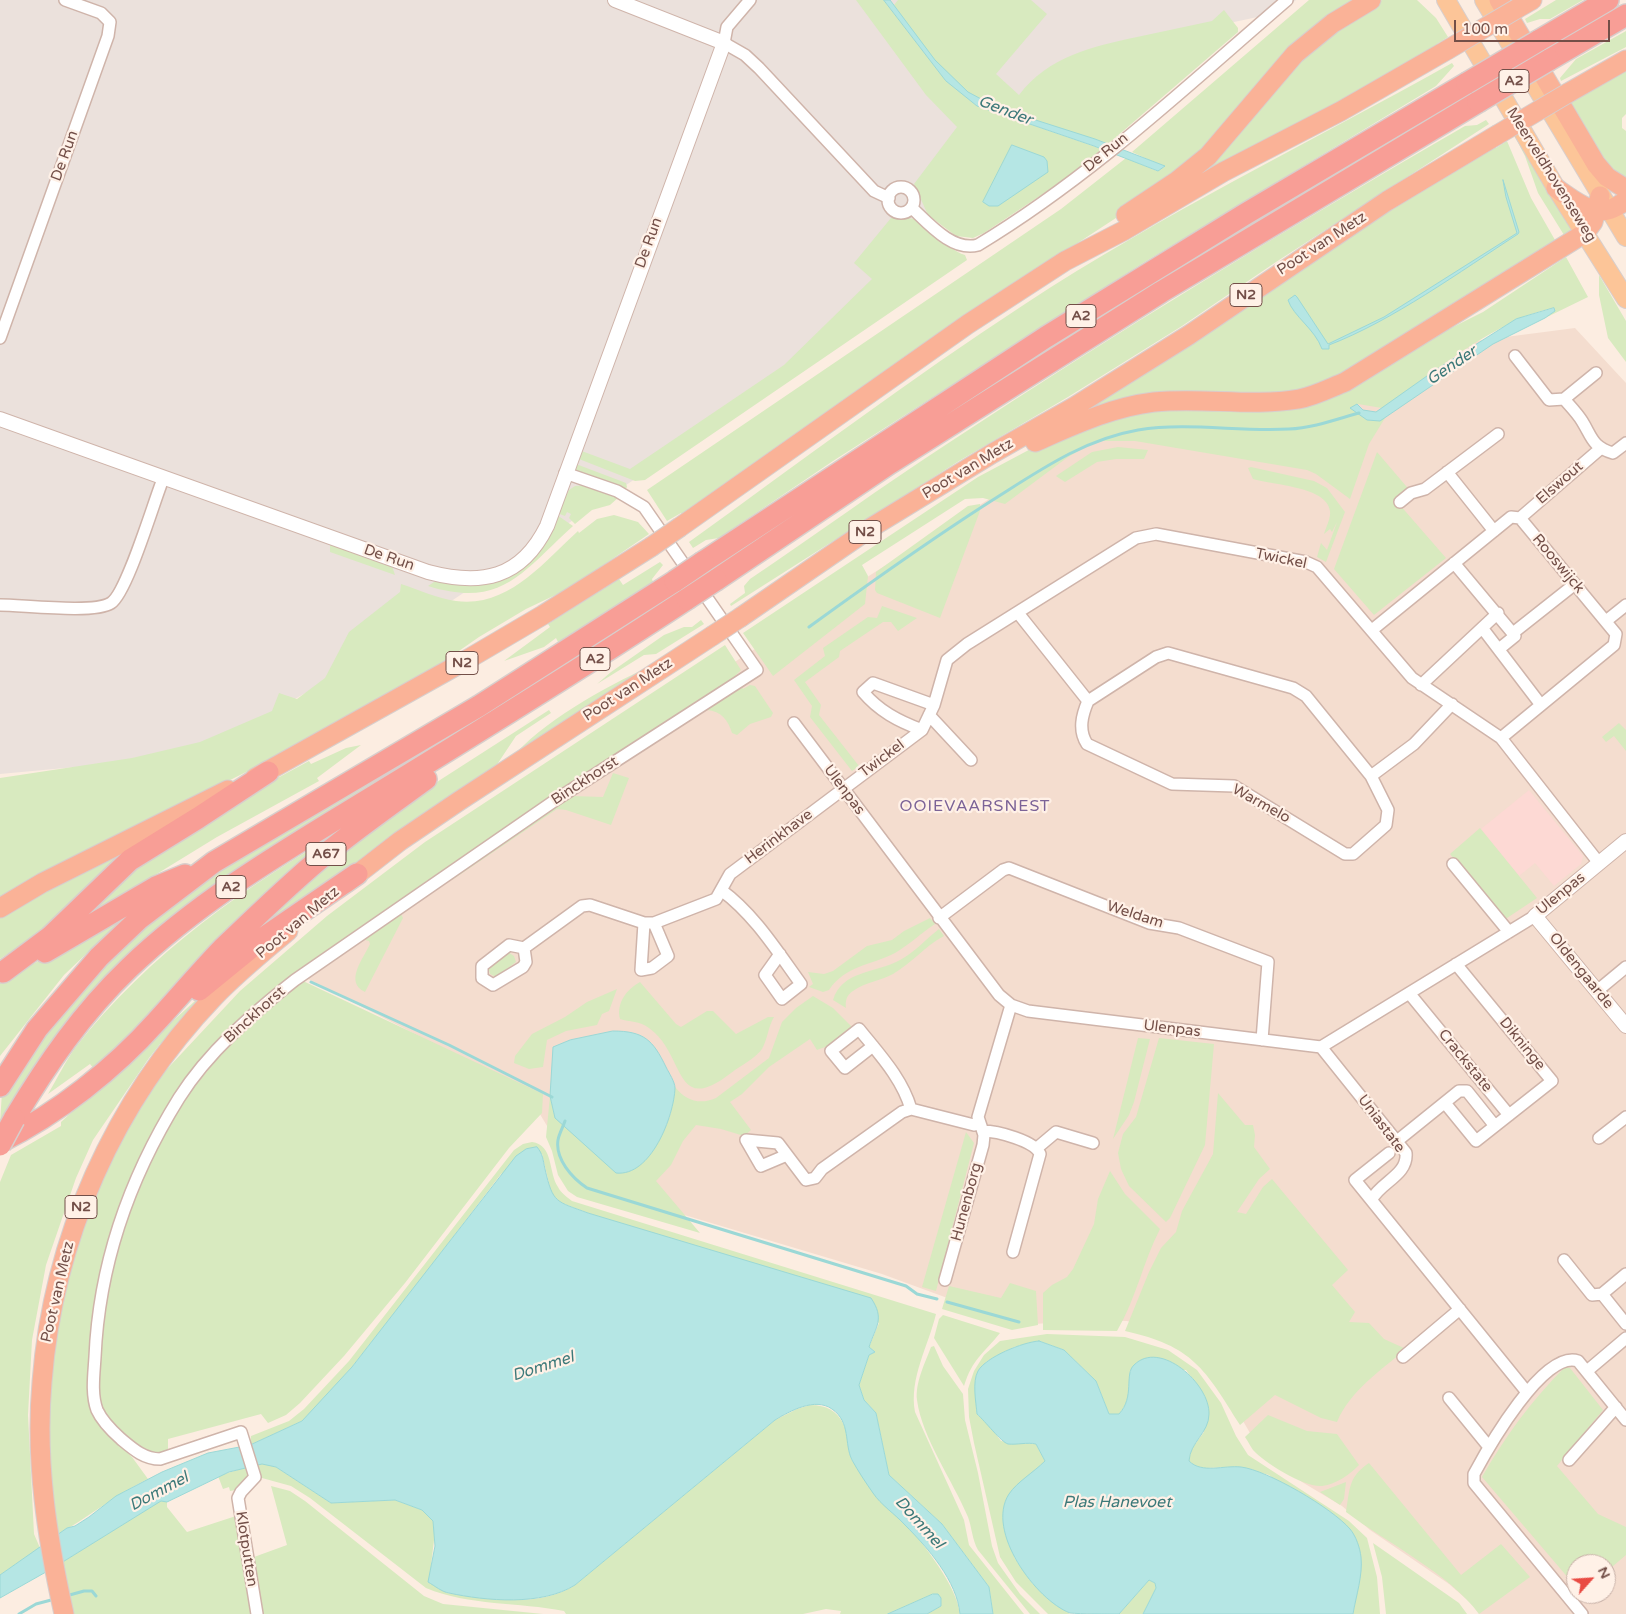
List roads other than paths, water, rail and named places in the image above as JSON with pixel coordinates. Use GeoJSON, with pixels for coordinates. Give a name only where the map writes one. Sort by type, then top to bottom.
{"type":"FeatureCollection","features":[{"type":"Feature","properties":{"kind":"highway","name":"N2"},"geometry":{"type":"LineString","coordinates":[[1065,261],[1108,227],[1178,181],[1208,156],[1296,54],[1333,23],[1371,0]]}},
{"type":"Feature","properties":{"kind":"highway"},"geometry":{"type":"LineString","coordinates":[[1499,0],[1596,164],[1614,183],[1626,190]]}},
{"type":"Feature","properties":{"kind":"highway","name":"A2"},"geometry":{"type":"LineString","coordinates":[[0,1086],[37,1029],[99,957],[139,919],[214,862],[480,706],[675,581],[1054,332],[1239,218],[1608,0]]}},
{"type":"Feature","properties":{"kind":"highway","name":"N2"},"geometry":{"type":"LineString","coordinates":[[1,973],[50,936],[130,860],[268,772],[543,615],[652,547],[968,324],[1065,261],[1122,231],[1223,172],[1341,111],[1525,4]]}},
{"type":"Feature","properties":{"kind":"highway","name":"A2"},"geometry":{"type":"LineString","coordinates":[[0,1144],[46,1066],[70,1034],[127,970],[191,914],[256,870],[687,599],[890,463],[1161,292],[1626,15]]}},
{"type":"Feature","properties":{"kind":"highway","name":"Poot van Metz"},"geometry":{"type":"LineString","coordinates":[[64,1614],[46,1523],[40,1414],[46,1348],[60,1273],[74,1225],[108,1145],[158,1065],[214,997],[242,970],[357,874],[459,801],[712,636],[872,527],[993,453],[1074,408],[1189,334],[1387,201],[1626,60]]}},
{"type":"Feature","properties":{"kind":"highway"},"geometry":{"type":"LineString","coordinates":[[1556,188],[1576,201],[1602,206],[1626,201]]}},
{"type":"Feature","properties":{"kind":"highway"},"geometry":{"type":"LineString","coordinates":[[1585,233],[1602,206]]}},
{"type":"Feature","properties":{"kind":"highway","name":"N2"},"geometry":{"type":"LineString","coordinates":[[993,453],[1036,441],[1114,410],[1153,402],[1212,400],[1274,401],[1299,398],[1322,392],[1345,382],[1585,233]]}},
{"type":"Feature","properties":{"kind":"highway","name":"A67"},"geometry":{"type":"LineString","coordinates":[[0,1144],[100,1076],[157,1022],[194,978],[302,874],[371,819],[475,744],[502,716]]}},
{"type":"Feature","properties":{"kind":"highway","name":"N2"},"geometry":{"type":"LineString","coordinates":[[0,908],[42,883],[192,807],[268,772]]}},
{"type":"Feature","properties":{"kind":"highway","name":"A2"},"geometry":{"type":"LineString","coordinates":[[1,973],[38,956],[156,887],[214,862]]}},
{"type":"Feature","properties":{"kind":"highway","name":"A67"},"geometry":{"type":"LineString","coordinates":[[157,1022],[170,1014],[259,941],[357,874]]}},
{"type":"Feature","properties":{"kind":"main road","name":"Meerveldhovenseweg"},"geometry":{"type":"LineString","coordinates":[[1446,0],[1556,188],[1626,299]]}},
{"type":"Feature","properties":{"kind":"main road","name":"Meerveldhovenseweg"},"geometry":{"type":"LineString","coordinates":[[1484,0],[1602,206],[1626,237]]}},
{"type":"Feature","properties":{"kind":"street","name":"De Run"},"geometry":{"type":"LineString","coordinates":[[0,338],[108,36],[110,22],[101,13],[64,0]]}},
{"type":"Feature","properties":{"kind":"street"},"geometry":{"type":"LineString","coordinates":[[615,0],[724,43],[745,55],[874,191],[889,198],[891,208],[896,212],[902,213],[912,208]]}},
{"type":"Feature","properties":{"kind":"street","name":"De Run"},"geometry":{"type":"LineString","coordinates":[[0,419],[163,479],[428,572],[465,580],[501,573],[526,557],[541,538],[547,526],[724,43],[728,27],[750,0]]}},
{"type":"Feature","properties":{"kind":"street","name":"De Run"},"geometry":{"type":"LineString","coordinates":[[889,198],[892,191],[898,188],[905,188],[914,197],[912,208],[955,243],[970,247],[978,245],[1060,190],[1126,138],[1287,0]]}},
{"type":"Feature","properties":{"kind":"street"},"geometry":{"type":"LineString","coordinates":[[1515,356],[1549,400],[1564,399],[1596,373]]}},
{"type":"Feature","properties":{"kind":"street"},"geometry":{"type":"LineString","coordinates":[[1564,399],[1600,449],[1613,453],[1626,442]]}},
{"type":"Feature","properties":{"kind":"street"},"geometry":{"type":"LineString","coordinates":[[1400,502],[1411,493],[1425,489],[1498,434]]}},
{"type":"Feature","properties":{"kind":"street","name":"Elswout"},"geometry":{"type":"LineString","coordinates":[[1520,518],[1600,449]]}},
{"type":"Feature","properties":{"kind":"street"},"geometry":{"type":"LineString","coordinates":[[1447,472],[1494,531]]}},
{"type":"Feature","properties":{"kind":"street","name":"Binckhorst"},"geometry":{"type":"LineString","coordinates":[[243,1436],[160,1459],[152,1459],[135,1451],[115,1434],[97,1409],[94,1396],[96,1340],[101,1294],[114,1238],[146,1155],[180,1096],[221,1046],[256,1011],[295,980],[557,799],[757,670],[644,507],[626,496],[565,473]]}},
{"type":"Feature","properties":{"kind":"street"},"geometry":{"type":"LineString","coordinates":[[0,604],[93,608],[112,603],[123,587],[163,479]]}},
{"type":"Feature","properties":{"kind":"street"},"geometry":{"type":"LineString","coordinates":[[1372,630],[1511,517],[1520,518]]}},
{"type":"Feature","properties":{"kind":"street","name":"Rooswijck"},"geometry":{"type":"LineString","coordinates":[[1501,738],[1614,644],[1616,634],[1520,518]]}},
{"type":"Feature","properties":{"kind":"street","name":"Twickel"},"geometry":{"type":"LineString","coordinates":[[843,789],[922,730],[932,710],[947,660],[967,644],[1136,538],[1156,534],[1306,562],[1317,567],[1412,678],[1501,738],[1599,863]]}},
{"type":"Feature","properties":{"kind":"street"},"geometry":{"type":"LineString","coordinates":[[1454,563],[1498,613],[1515,636],[1499,649]]}},
{"type":"Feature","properties":{"kind":"street"},"geometry":{"type":"LineString","coordinates":[[1512,633],[1575,584]]}},
{"type":"Feature","properties":{"kind":"street"},"geometry":{"type":"LineString","coordinates":[[1606,621],[1626,605]]}},
{"type":"Feature","properties":{"kind":"street"},"geometry":{"type":"LineString","coordinates":[[1018,613],[1088,701]]}},
{"type":"Feature","properties":{"kind":"street"},"geometry":{"type":"LineString","coordinates":[[1421,684],[1483,629],[1482,627],[1498,613]]}},
{"type":"Feature","properties":{"kind":"street"},"geometry":{"type":"LineString","coordinates":[[1483,629],[1541,704]]}},
{"type":"Feature","properties":{"kind":"street","name":"Warmelo"},"geometry":{"type":"LineString","coordinates":[[1168,653],[1182,655],[1298,691],[1306,696],[1371,776],[1388,810],[1386,825],[1353,854],[1345,854],[1234,786],[1172,784],[1087,744],[1081,735],[1083,712],[1088,701],[1156,657],[1168,653]]}},
{"type":"Feature","properties":{"kind":"street","name":"Twickel"},"geometry":{"type":"LineString","coordinates":[[922,730],[896,720],[873,704],[863,692],[873,683],[932,710]]}},
{"type":"Feature","properties":{"kind":"street"},"geometry":{"type":"LineString","coordinates":[[1371,776],[1414,744],[1452,704]]}},
{"type":"Feature","properties":{"kind":"street"},"geometry":{"type":"LineString","coordinates":[[932,710],[971,760]]}},
{"type":"Feature","properties":{"kind":"street","name":"Ulenpas"},"geometry":{"type":"LineString","coordinates":[[794,723],[939,918],[999,995],[1011,1005],[1028,1011],[1321,1047],[1535,916],[1626,841]]}},
{"type":"Feature","properties":{"kind":"street","name":"Herinkhave"},"geometry":{"type":"LineString","coordinates":[[524,948],[582,906],[590,905],[649,923],[708,904],[716,899],[730,874],[843,789]]}},
{"type":"Feature","properties":{"kind":"street"},"geometry":{"type":"LineString","coordinates":[[1453,864],[1509,932]]}},
{"type":"Feature","properties":{"kind":"street","name":"Weldam"},"geometry":{"type":"LineString","coordinates":[[939,918],[1003,870],[1009,868],[1149,922],[1179,928],[1268,962],[1262,1040]]}},
{"type":"Feature","properties":{"kind":"street"},"geometry":{"type":"LineString","coordinates":[[721,890],[746,912],[780,954]]}},
{"type":"Feature","properties":{"kind":"street","name":"Oldengaarde"},"geometry":{"type":"LineString","coordinates":[[1535,916],[1626,1026]]}},
{"type":"Feature","properties":{"kind":"street","name":"Dikninge"},"geometry":{"type":"LineString","coordinates":[[1456,964],[1552,1081],[1509,1115]]}},
{"type":"Feature","properties":{"kind":"street"},"geometry":{"type":"LineString","coordinates":[[1597,991],[1626,967]]}},
{"type":"Feature","properties":{"kind":"street","name":"Crackstate"},"geometry":{"type":"LineString","coordinates":[[1409,993],[1509,1115]]}},
{"type":"Feature","properties":{"kind":"street","name":"Hunenborg"},"geometry":{"type":"LineString","coordinates":[[945,1280],[983,1145],[982,1127],[978,1117],[1011,1005]]}},
{"type":"Feature","properties":{"kind":"street"},"geometry":{"type":"LineString","coordinates":[[873,1046],[894,1072],[908,1097],[911,1109]]}},
{"type":"Feature","properties":{"kind":"street","name":"Uniastate"},"geometry":{"type":"LineString","coordinates":[[1321,1047],[1406,1153],[1406,1162],[1402,1169],[1375,1192],[1372,1199]]}},
{"type":"Feature","properties":{"kind":"street","name":"Crackstate"},"geometry":{"type":"LineString","coordinates":[[1397,1141],[1459,1091],[1467,1091],[1495,1126]]}},
{"type":"Feature","properties":{"kind":"street"},"geometry":{"type":"LineString","coordinates":[[1445,1103],[1476,1141],[1509,1115]]}},
{"type":"Feature","properties":{"kind":"street"},"geometry":{"type":"LineString","coordinates":[[787,1155],[806,1180],[815,1178],[822,1169],[902,1112],[911,1109],[982,1127],[1037,1148],[1040,1156],[1013,1252]]}},
{"type":"Feature","properties":{"kind":"street"},"geometry":{"type":"LineString","coordinates":[[1599,1138],[1626,1117]]}},
{"type":"Feature","properties":{"kind":"street"},"geometry":{"type":"LineString","coordinates":[[1037,1148],[1056,1132],[1093,1143]]}},
{"type":"Feature","properties":{"kind":"street","name":"Uniastate"},"geometry":{"type":"LineString","coordinates":[[1389,1153],[1355,1180],[1526,1391]]}},
{"type":"Feature","properties":{"kind":"street"},"geometry":{"type":"LineString","coordinates":[[1564,1260],[1592,1294],[1602,1294],[1625,1277]]}},
{"type":"Feature","properties":{"kind":"street"},"geometry":{"type":"LineString","coordinates":[[1602,1294],[1626,1324]]}},
{"type":"Feature","properties":{"kind":"street"},"geometry":{"type":"LineString","coordinates":[[1403,1357],[1460,1309]]}},
{"type":"Feature","properties":{"kind":"street"},"geometry":{"type":"LineString","coordinates":[[1587,1371],[1626,1338]]}},
{"type":"Feature","properties":{"kind":"street"},"geometry":{"type":"LineString","coordinates":[[1582,1614],[1474,1483],[1474,1474],[1489,1447],[1526,1391],[1562,1361],[1570,1358],[1578,1361],[1626,1420]]}},
{"type":"Feature","properties":{"kind":"street"},"geometry":{"type":"LineString","coordinates":[[1449,1398],[1489,1447]]}},
{"type":"Feature","properties":{"kind":"street"},"geometry":{"type":"LineString","coordinates":[[1569,1460],[1616,1407]]}},
{"type":"Feature","properties":{"kind":"street","name":"Klotputten"},"geometry":{"type":"LineString","coordinates":[[243,1436],[255,1477],[238,1498],[257,1614]]}},
{"type":"Feature","properties":{"kind":"water","name":"Gender"},"geometry":{"type":"Polygon","coordinates":[[[884,0],[890,0],[935,60],[968,92],[998,108],[1095,139],[1165,166],[1158,171],[1094,146],[977,106],[946,81],[884,0]]]}},
{"type":"Feature","properties":{"kind":"water"},"geometry":{"type":"Polygon","coordinates":[[[1012,145],[1044,157],[1047,161],[1048,172],[998,206],[989,206],[983,202],[1012,145]]]}},
{"type":"Feature","properties":{"kind":"water"},"geometry":{"type":"Polygon","coordinates":[[[1503,180],[1518,234],[1401,309],[1353,335],[1329,345],[1329,349],[1322,349],[1314,335],[1294,312],[1288,300],[1295,295],[1297,297],[1328,344],[1384,317],[1517,233],[1503,180]]]}},
{"type":"Feature","properties":{"kind":"water","name":"Gender"},"geometry":{"type":"Polygon","coordinates":[[[1554,308],[1555,311],[1545,318],[1493,344],[1380,421],[1367,420],[1350,408],[1357,404],[1363,410],[1376,412],[1434,371],[1516,319],[1554,308]]]}},
{"type":"Feature","properties":{"kind":"water"},"geometry":{"type":"Polygon","coordinates":[[[613,1031],[624,1031],[640,1035],[652,1044],[673,1080],[675,1088],[674,1100],[665,1128],[650,1155],[629,1172],[616,1173],[555,1118],[550,1096],[553,1047],[570,1040],[613,1031]]]}},
{"type":"Feature","properties":{"kind":"water","name":"Dommel"},"geometry":{"type":"Polygon","coordinates":[[[537,1147],[542,1155],[551,1189],[562,1203],[588,1213],[871,1298],[878,1312],[878,1322],[869,1347],[875,1352],[869,1355],[859,1385],[864,1400],[876,1413],[889,1475],[942,1524],[989,1587],[993,1614],[960,1614],[953,1589],[940,1566],[914,1534],[876,1497],[852,1460],[845,1427],[838,1414],[832,1409],[818,1404],[803,1407],[775,1420],[575,1585],[562,1592],[547,1596],[530,1599],[496,1600],[464,1596],[444,1591],[428,1582],[435,1546],[433,1521],[422,1510],[395,1500],[331,1503],[276,1467],[262,1464],[229,1472],[167,1502],[161,1501],[53,1568],[0,1598],[0,1575],[67,1528],[75,1526],[89,1517],[116,1496],[162,1472],[208,1453],[250,1445],[302,1421],[352,1367],[516,1156],[526,1149],[537,1147]]]}},
{"type":"Feature","properties":{"kind":"water","name":"Plas Hanevoet"},"geometry":{"type":"Polygon","coordinates":[[[1039,1341],[1064,1350],[1096,1381],[1109,1414],[1119,1414],[1124,1407],[1127,1400],[1131,1369],[1145,1358],[1157,1357],[1169,1361],[1193,1378],[1207,1402],[1209,1414],[1206,1427],[1190,1454],[1189,1461],[1200,1467],[1241,1467],[1266,1475],[1298,1491],[1341,1520],[1354,1535],[1361,1557],[1360,1578],[1353,1614],[1143,1614],[1156,1588],[1155,1583],[1149,1580],[1119,1614],[1070,1613],[1057,1606],[1043,1594],[1029,1579],[1009,1544],[1004,1526],[1003,1509],[1012,1490],[1045,1461],[1036,1444],[1008,1444],[1001,1439],[977,1414],[975,1398],[976,1376],[982,1366],[1015,1347],[1039,1341]]]}},
{"type":"Feature","properties":{"kind":"water"},"geometry":{"type":"Polygon","coordinates":[[[933,1594],[938,1594],[941,1598],[941,1606],[927,1614],[888,1614],[933,1594]]]}},
{"type":"Feature","properties":{"kind":"waterway"},"geometry":{"type":"LineString","coordinates":[[809,627],[903,560],[975,512],[1032,475],[1083,447],[1119,434],[1138,430],[1176,427],[1270,430],[1298,428],[1325,423],[1359,413]]}},
{"type":"Feature","properties":{"kind":"waterway"},"geometry":{"type":"LineString","coordinates":[[311,982],[449,1045],[552,1097]]}},
{"type":"Feature","properties":{"kind":"waterway"},"geometry":{"type":"LineString","coordinates":[[565,1121],[558,1140],[559,1154],[570,1173],[587,1188],[906,1286],[917,1294],[937,1299]]}},
{"type":"Feature","properties":{"kind":"waterway"},"geometry":{"type":"LineString","coordinates":[[947,1302],[1019,1322]]}},
{"type":"Feature","properties":{"kind":"waterway"},"geometry":{"type":"LineString","coordinates":[[66,1596],[84,1591],[92,1591],[96,1596]]}},
{"type":"Feature","properties":{"kind":"waterway"},"geometry":{"type":"LineString","coordinates":[[19,1614],[36,1604],[55,1599]]}},
{"type":"Feature","properties":{"kind":"district","name":"OOIEVAARSNEST"},"geometry":{"type":"Point","coordinates":[975,807]}}]}
